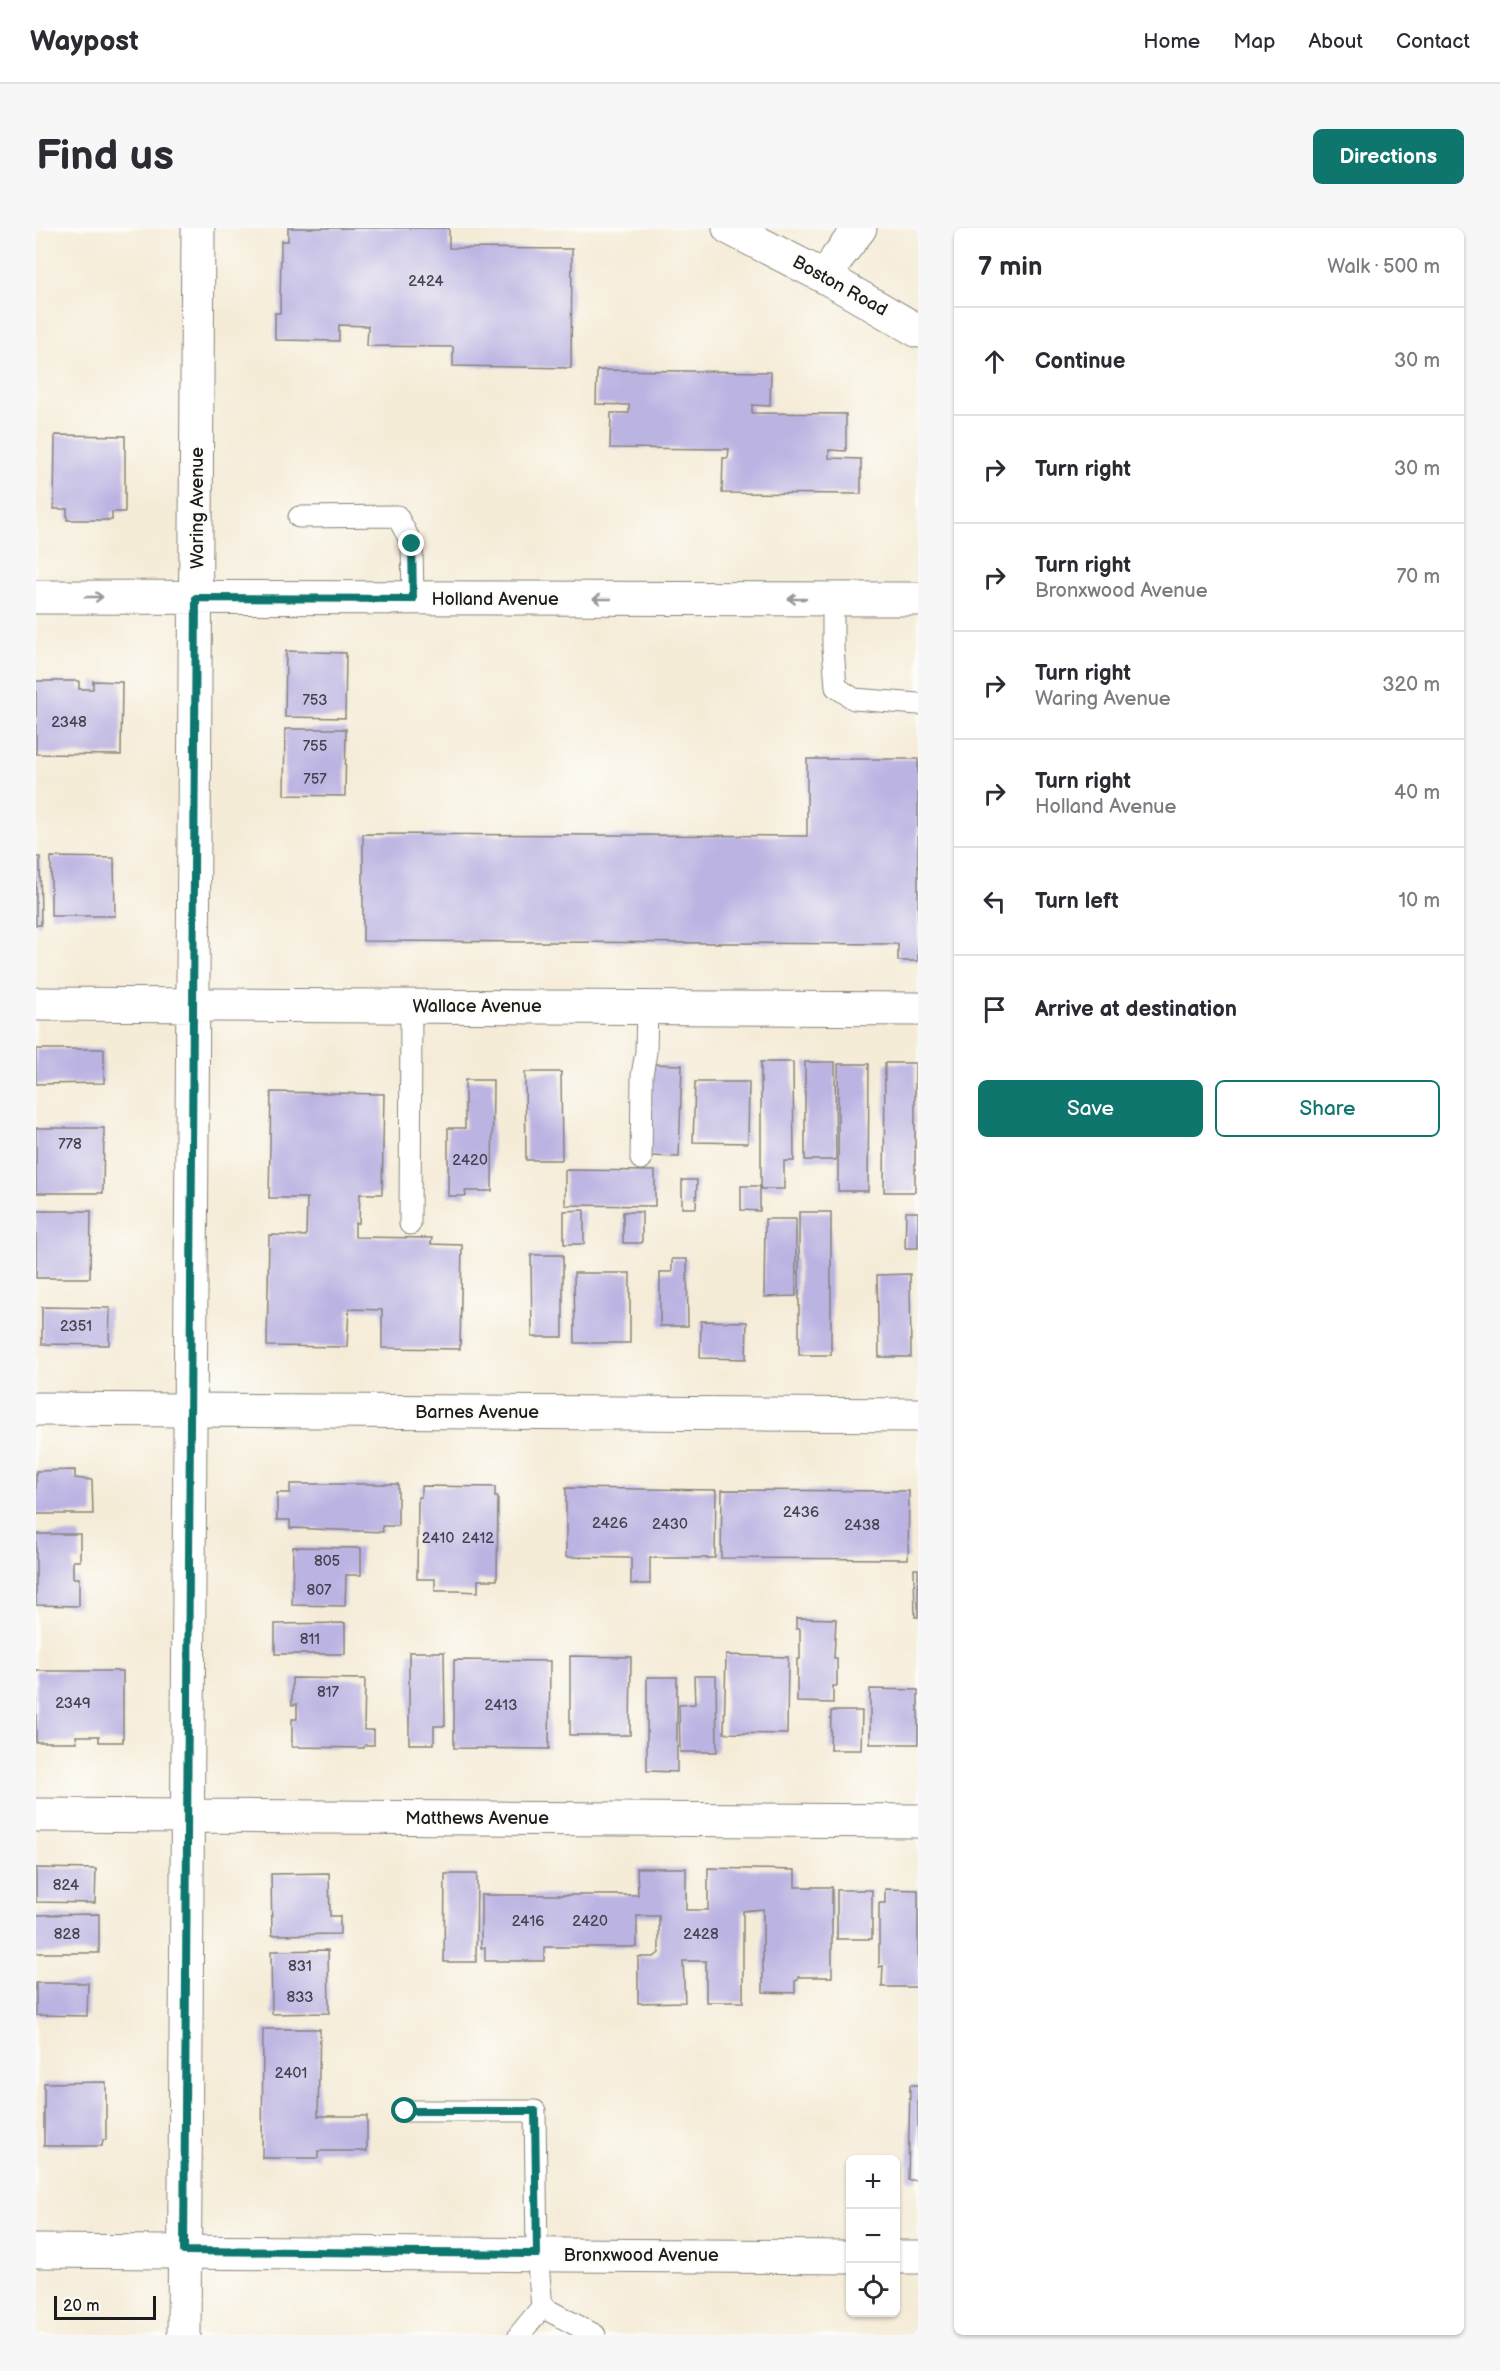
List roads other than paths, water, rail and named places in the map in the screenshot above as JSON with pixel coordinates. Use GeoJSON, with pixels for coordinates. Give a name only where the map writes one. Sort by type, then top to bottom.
{"type":"FeatureCollection","features":[{"type":"Feature","properties":{"kind":"street","name":"Waring Avenue"},"geometry":{"type":"LineString","coordinates":[[184,2335],[198,228]]}},
{"type":"Feature","properties":{"kind":"street"},"geometry":{"type":"LineString","coordinates":[[827,278],[837,258],[860,228]]}},
{"type":"Feature","properties":{"kind":"street","name":"Boston Road"},"geometry":{"type":"LineString","coordinates":[[738,230],[918,331]]}},
{"type":"Feature","properties":{"kind":"street","name":"Holland Avenue"},"geometry":{"type":"LineString","coordinates":[[36,597],[918,599]]}},
{"type":"Feature","properties":{"kind":"street","name":"Wallace Avenue"},"geometry":{"type":"LineString","coordinates":[[36,1004],[918,1009]]}},
{"type":"Feature","properties":{"kind":"street","name":"Barnes Avenue"},"geometry":{"type":"LineString","coordinates":[[36,1409],[918,1415]]}},
{"type":"Feature","properties":{"kind":"street","name":"Matthews Avenue"},"geometry":{"type":"LineString","coordinates":[[36,1815],[918,1821]]}},
{"type":"Feature","properties":{"kind":"street","name":"Bronxwood Avenue"},"geometry":{"type":"LineString","coordinates":[[36,2250],[846,2257]]}},
{"type":"Feature","properties":{"kind":"street"},"geometry":{"type":"LineString","coordinates":[[900,2257],[918,2257]]}},
{"type":"Feature","properties":{"kind":"lane"},"geometry":{"type":"LineString","coordinates":[[299,517],[397,516],[412,544],[413,599]]}},
{"type":"Feature","properties":{"kind":"lane"},"geometry":{"type":"LineString","coordinates":[[832,600],[836,687],[854,699],[918,704]]}},
{"type":"Feature","properties":{"kind":"lane"},"geometry":{"type":"LineString","coordinates":[[410,1224],[411,1005]]}},
{"type":"Feature","properties":{"kind":"lane"},"geometry":{"type":"LineString","coordinates":[[641,1159],[642,1075],[646,1052],[647,1007]]}},
{"type":"Feature","properties":{"kind":"lane"},"geometry":{"type":"LineString","coordinates":[[405,2111],[535,2111],[537,2254],[542,2307],[519,2335]]}},
{"type":"Feature","properties":{"kind":"lane"},"geometry":{"type":"LineString","coordinates":[[542,2307],[595,2335]]}}]}
